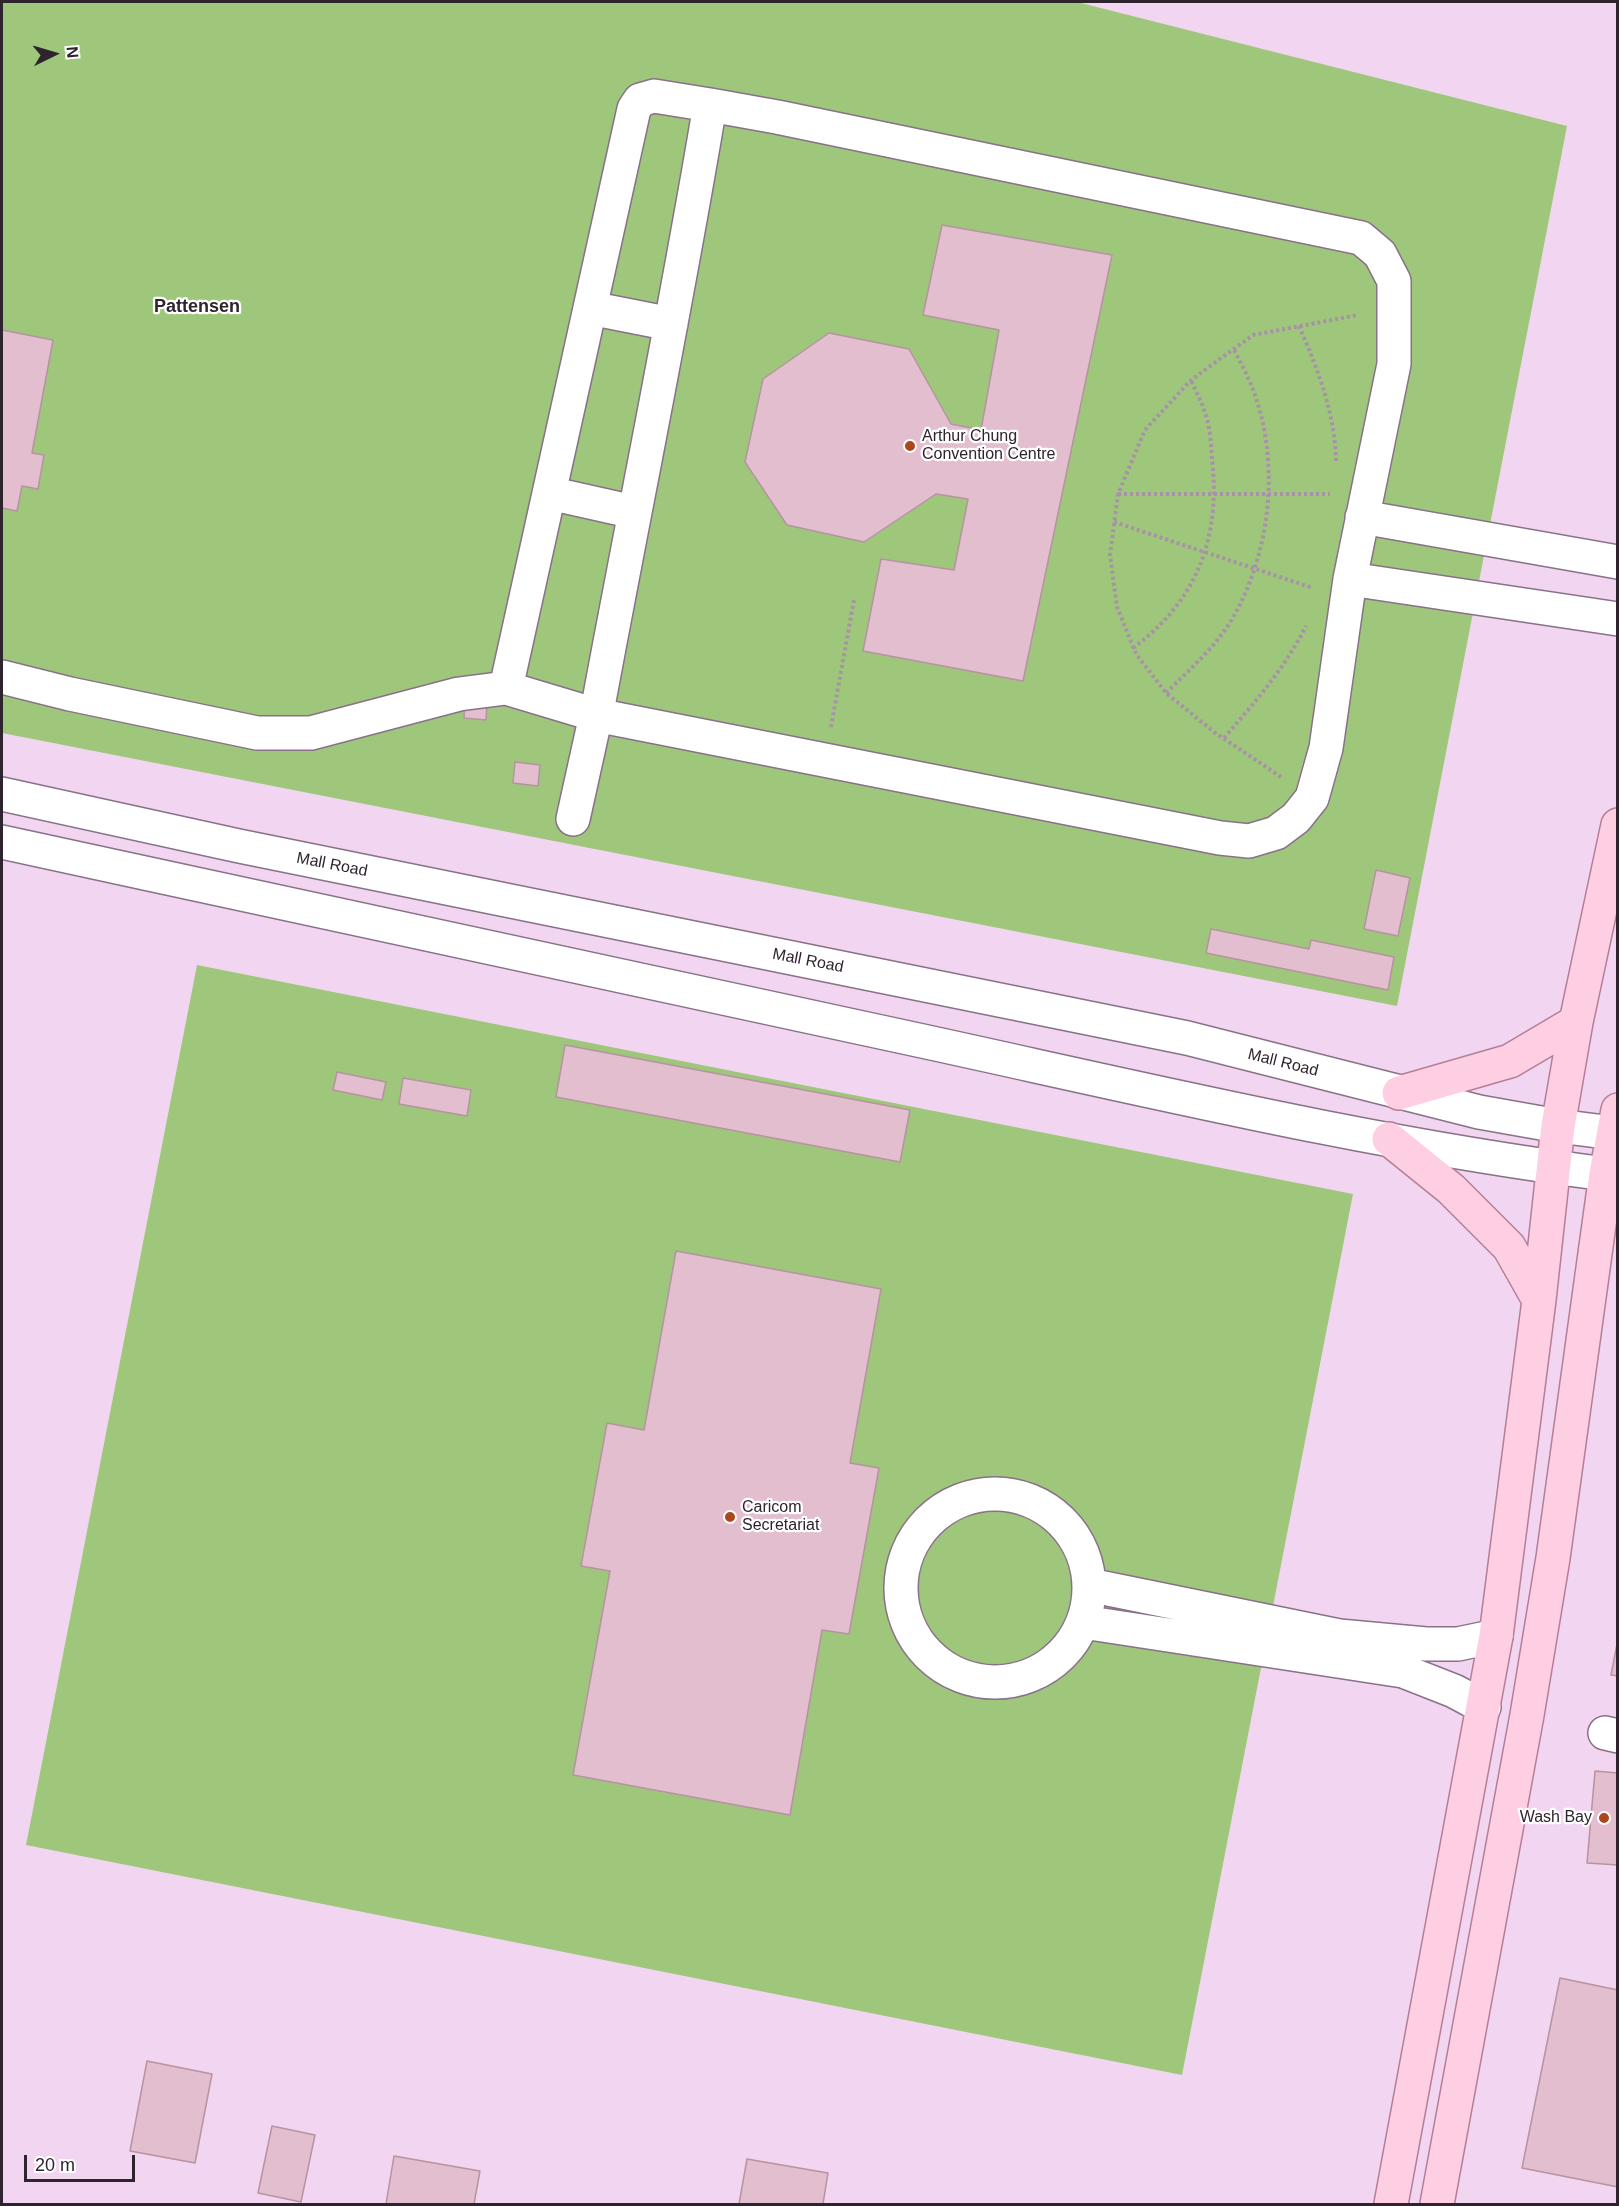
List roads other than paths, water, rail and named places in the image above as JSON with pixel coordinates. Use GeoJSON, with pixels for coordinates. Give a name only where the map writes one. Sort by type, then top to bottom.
{"type":"FeatureCollection","features":[{"type":"Feature","properties":{"kind":"main road"},"geometry":{"type":"LineString","coordinates":[[1391,2205],[1496,1636],[1539,1300],[1558,1126],[1576,1022],[1617,825]]}},
{"type":"Feature","properties":{"kind":"main road"},"geometry":{"type":"LineString","coordinates":[[1399,1093],[1510,1061],[1576,1022]]}},
{"type":"Feature","properties":{"kind":"main road"},"geometry":{"type":"LineString","coordinates":[[1389,1139],[1451,1189],[1509,1247],[1539,1300]]}},
{"type":"Feature","properties":{"kind":"main road"},"geometry":{"type":"LineString","coordinates":[[1437,2205],[1527,1715],[1553,1558],[1613,1145]]}},
{"type":"Feature","properties":{"kind":"main road"},"geometry":{"type":"LineString","coordinates":[[1449,1894],[1492,1903]]}},
{"type":"Feature","properties":{"kind":"street"},"geometry":{"type":"LineString","coordinates":[[2,677],[70,694],[257,733],[284,734],[311,733],[459,694],[506,688],[596,715],[1220,838],[1249,841],[1276,833],[1296,818],[1312,798],[1326,748],[1349,589],[1394,364],[1394,281],[1380,254],[1361,238],[800,122],[654,96],[640,100],[634,109],[506,688]]}},
{"type":"Feature","properties":{"kind":"street"},"geometry":{"type":"LineString","coordinates":[[573,819],[596,715],[685,256],[710,105]]}},
{"type":"Feature","properties":{"kind":"street"},"geometry":{"type":"LineString","coordinates":[[590,308],[671,324]]}},
{"type":"Feature","properties":{"kind":"street"},"geometry":{"type":"LineString","coordinates":[[549,493],[634,512]]}},
{"type":"Feature","properties":{"kind":"street"},"geometry":{"type":"LineString","coordinates":[[1365,505],[1617,562]]}},
{"type":"Feature","properties":{"kind":"street"},"geometry":{"type":"LineString","coordinates":[[1349,589],[1617,619]]}},
{"type":"Feature","properties":{"kind":"street","name":"Mall Road"},"geometry":{"type":"LineString","coordinates":[[2,794],[239,846],[1187,1038],[1479,1112],[1558,1126],[1613,1145]]}},
{"type":"Feature","properties":{"kind":"street"},"geometry":{"type":"LineString","coordinates":[[2,842],[1156,1092],[1389,1139],[1554,1167],[1613,1145]]}},
{"type":"Feature","properties":{"kind":"street"},"geometry":{"type":"LineString","coordinates":[[993,1492],[1024,1497],[1052,1512],[1073,1535],[1086,1559],[1089,1585],[1083,1622],[1067,1650],[1043,1670],[1014,1682],[983,1682],[953,1673],[927,1655],[909,1629],[901,1599],[902,1568],[914,1538],[935,1514],[962,1498],[993,1492]]}},
{"type":"Feature","properties":{"kind":"street"},"geometry":{"type":"LineString","coordinates":[[1089,1585],[1339,1636],[1426,1644],[1458,1644],[1496,1636]]}},
{"type":"Feature","properties":{"kind":"street"},"geometry":{"type":"LineString","coordinates":[[1083,1622],[1403,1671],[1454,1691],[1484,1707]]}},
{"type":"Feature","properties":{"kind":"place","name":"Arthur Chung Convention Centre"},"geometry":{"type":"Point","coordinates":[910,446]}},
{"type":"Feature","properties":{"kind":"place","name":"Caricom Secretariat"},"geometry":{"type":"Point","coordinates":[730,1517]}},
{"type":"Feature","properties":{"kind":"place","name":"Wash Bay"},"geometry":{"type":"Point","coordinates":[1604,1818]}},
{"type":"Feature","properties":{"kind":"district","name":"Pattensen"},"geometry":{"type":"Point","coordinates":[197,307]}}]}
